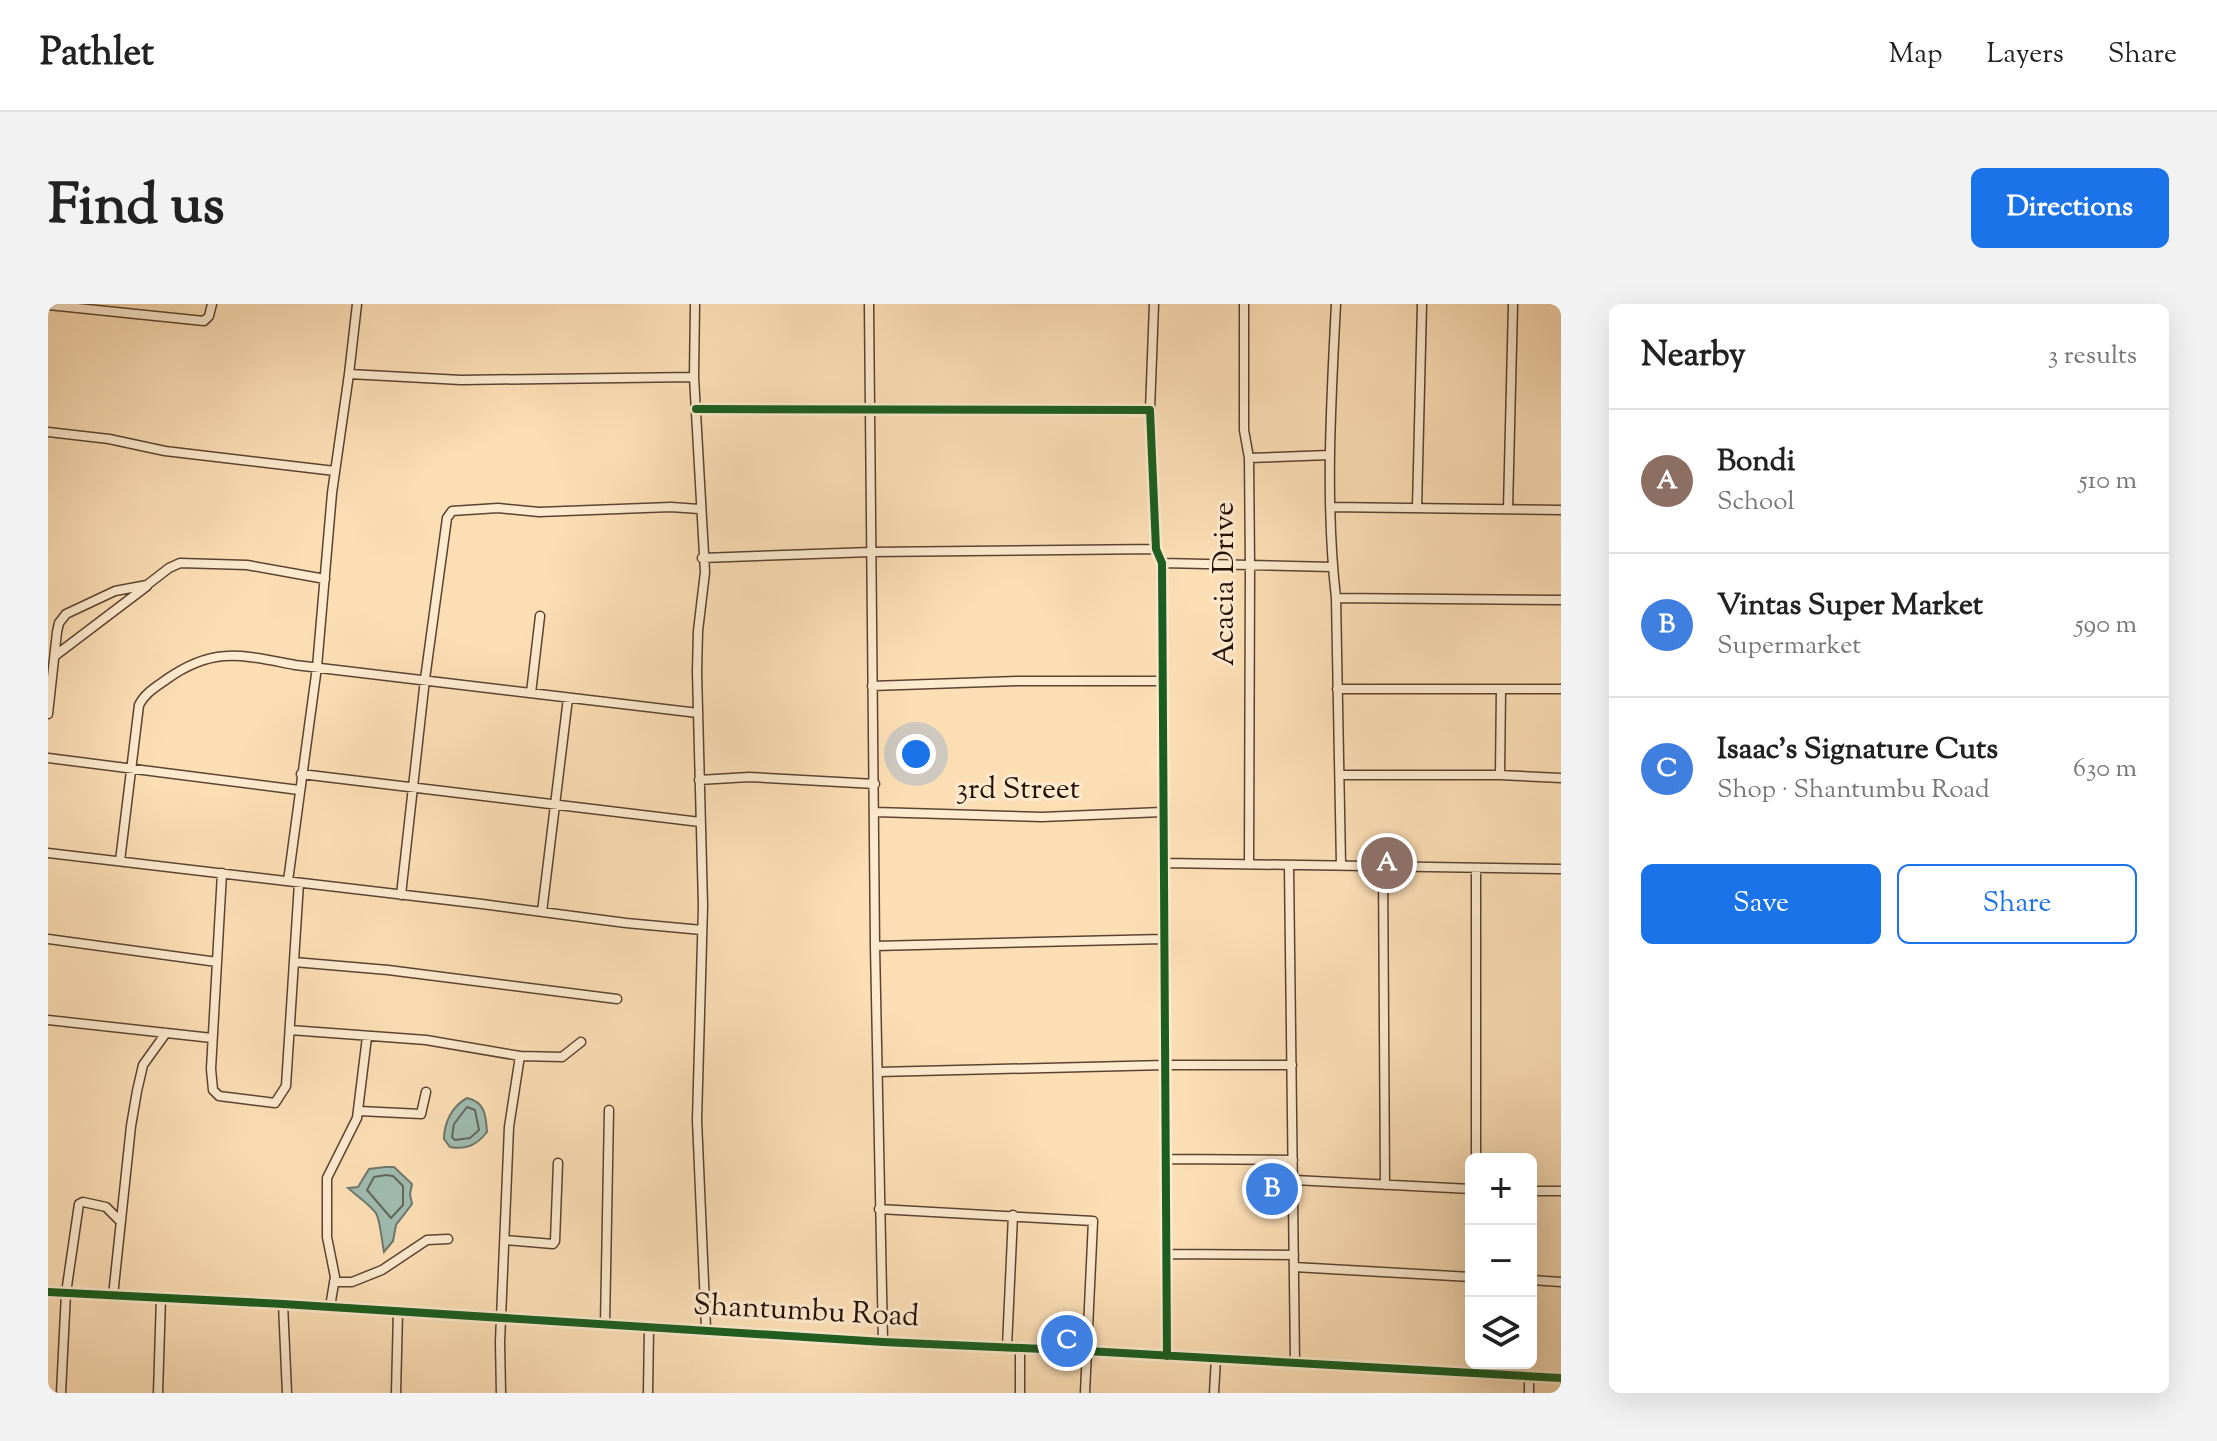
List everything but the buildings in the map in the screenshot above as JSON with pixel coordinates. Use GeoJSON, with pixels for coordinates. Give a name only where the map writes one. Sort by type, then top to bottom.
{"type":"FeatureCollection","features":[{"type":"Feature","properties":{"kind":"street"},"geometry":{"type":"LineString","coordinates":[[48,305],[86,306],[204,321],[212,304]]}},
{"type":"Feature","properties":{"kind":"street"},"geometry":{"type":"LineString","coordinates":[[288,881],[317,667],[335,471],[357,304]]}},
{"type":"Feature","properties":{"kind":"street"},"geometry":{"type":"LineString","coordinates":[[695,304],[694,377],[699,509],[705,572],[698,631],[702,930],[697,1120],[706,1329]]}},
{"type":"Feature","properties":{"kind":"street"},"geometry":{"type":"LineString","coordinates":[[869,304],[875,946],[883,1342]]}},
{"type":"Feature","properties":{"kind":"street"},"geometry":{"type":"LineString","coordinates":[[1154,304],[1150,410],[1156,549],[1162,563],[1167,1356]]}},
{"type":"Feature","properties":{"kind":"street","name":"Acacia Drive"},"geometry":{"type":"LineString","coordinates":[[1244,304],[1244,430],[1249,458],[1250,566],[1249,864]]}},
{"type":"Feature","properties":{"kind":"street"},"geometry":{"type":"LineString","coordinates":[[1336,304],[1329,455],[1332,567],[1336,598],[1341,865]]}},
{"type":"Feature","properties":{"kind":"street"},"geometry":{"type":"LineString","coordinates":[[1417,508],[1422,304]]}},
{"type":"Feature","properties":{"kind":"street"},"geometry":{"type":"LineString","coordinates":[[1508,509],[1513,304]]}},
{"type":"Feature","properties":{"kind":"street"},"geometry":{"type":"LineString","coordinates":[[349,374],[461,380],[694,377]]}},
{"type":"Feature","properties":{"kind":"street"},"geometry":{"type":"LineString","coordinates":[[696,409],[1150,410]]}},
{"type":"Feature","properties":{"kind":"street"},"geometry":{"type":"LineString","coordinates":[[48,432],[109,439],[165,451],[335,471]]}},
{"type":"Feature","properties":{"kind":"street"},"geometry":{"type":"LineString","coordinates":[[1249,458],[1329,455]]}},
{"type":"Feature","properties":{"kind":"street"},"geometry":{"type":"LineString","coordinates":[[401,895],[425,679],[447,518],[452,511],[498,508],[539,512],[671,507],[699,509]]}},
{"type":"Feature","properties":{"kind":"street"},"geometry":{"type":"LineString","coordinates":[[1330,507],[1561,510]]}},
{"type":"Feature","properties":{"kind":"street"},"geometry":{"type":"LineString","coordinates":[[702,558],[871,552],[1156,549]]}},
{"type":"Feature","properties":{"kind":"street"},"geometry":{"type":"LineString","coordinates":[[55,656],[169,568],[188,562],[247,565],[325,579]]}},
{"type":"Feature","properties":{"kind":"street"},"geometry":{"type":"LineString","coordinates":[[1162,563],[1332,567]]}},
{"type":"Feature","properties":{"kind":"street"},"geometry":{"type":"LineString","coordinates":[[48,714],[59,623],[66,614],[115,591],[151,583]]}},
{"type":"Feature","properties":{"kind":"street"},"geometry":{"type":"LineString","coordinates":[[1336,598],[1561,600]]}},
{"type":"Feature","properties":{"kind":"street"},"geometry":{"type":"LineString","coordinates":[[531,693],[540,616]]}},
{"type":"Feature","properties":{"kind":"street"},"geometry":{"type":"LineString","coordinates":[[120,861],[139,705],[143,697],[170,677],[204,658],[226,654],[698,713]]}},
{"type":"Feature","properties":{"kind":"street"},"geometry":{"type":"LineString","coordinates":[[872,686],[1049,680],[1161,681]]}},
{"type":"Feature","properties":{"kind":"street"},"geometry":{"type":"LineString","coordinates":[[1337,689],[1561,689]]}},
{"type":"Feature","properties":{"kind":"street"},"geometry":{"type":"LineString","coordinates":[[1500,775],[1501,689]]}},
{"type":"Feature","properties":{"kind":"street"},"geometry":{"type":"LineString","coordinates":[[542,912],[568,698]]}},
{"type":"Feature","properties":{"kind":"street"},"geometry":{"type":"LineString","coordinates":[[48,758],[299,790]]}},
{"type":"Feature","properties":{"kind":"street"},"geometry":{"type":"LineString","coordinates":[[301,774],[700,822]]}},
{"type":"Feature","properties":{"kind":"street"},"geometry":{"type":"LineString","coordinates":[[1340,775],[1561,778]]}},
{"type":"Feature","properties":{"kind":"street"},"geometry":{"type":"LineString","coordinates":[[699,780],[749,777],[875,784]]}},
{"type":"Feature","properties":{"kind":"street","name":"3rd Street"},"geometry":{"type":"LineString","coordinates":[[875,812],[1042,817],[1162,812]]}},
{"type":"Feature","properties":{"kind":"street"},"geometry":{"type":"LineString","coordinates":[[48,853],[702,930]]}},
{"type":"Feature","properties":{"kind":"street"},"geometry":{"type":"LineString","coordinates":[[1164,863],[1561,869]]}},
{"type":"Feature","properties":{"kind":"street"},"geometry":{"type":"LineString","coordinates":[[1383,865],[1385,1185]]}},
{"type":"Feature","properties":{"kind":"street"},"geometry":{"type":"LineString","coordinates":[[1289,866],[1295,1363]]}},
{"type":"Feature","properties":{"kind":"street"},"geometry":{"type":"LineString","coordinates":[[1476,868],[1476,1153]]}},
{"type":"Feature","properties":{"kind":"street"},"geometry":{"type":"LineString","coordinates":[[222,873],[212,1086],[215,1093],[228,1098],[275,1103],[286,1086],[299,883]]}},
{"type":"Feature","properties":{"kind":"street"},"geometry":{"type":"LineString","coordinates":[[48,939],[217,962]]}},
{"type":"Feature","properties":{"kind":"street"},"geometry":{"type":"LineString","coordinates":[[875,946],[1163,939]]}},
{"type":"Feature","properties":{"kind":"street"},"geometry":{"type":"LineString","coordinates":[[294,962],[388,970],[617,999]]}},
{"type":"Feature","properties":{"kind":"street"},"geometry":{"type":"LineString","coordinates":[[48,1020],[212,1038]]}},
{"type":"Feature","properties":{"kind":"street"},"geometry":{"type":"LineString","coordinates":[[290,1030],[426,1040],[520,1056],[562,1057],[581,1042]]}},
{"type":"Feature","properties":{"kind":"street"},"geometry":{"type":"LineString","coordinates":[[113,1296],[131,1126],[140,1078],[143,1065],[166,1033]]}},
{"type":"Feature","properties":{"kind":"street"},"geometry":{"type":"LineString","coordinates":[[330,1307],[334,1282],[327,1237],[327,1178],[359,1111],[367,1037]]}},
{"type":"Feature","properties":{"kind":"street"},"geometry":{"type":"LineString","coordinates":[[501,1393],[510,1111],[520,1056]]}},
{"type":"Feature","properties":{"kind":"street"},"geometry":{"type":"LineString","coordinates":[[878,1072],[1292,1065]]}},
{"type":"Feature","properties":{"kind":"street"},"geometry":{"type":"LineString","coordinates":[[359,1111],[421,1114],[426,1092]]}},
{"type":"Feature","properties":{"kind":"street"},"geometry":{"type":"LineString","coordinates":[[605,1325],[609,1110]]}},
{"type":"Feature","properties":{"kind":"street"},"geometry":{"type":"LineString","coordinates":[[1168,1159],[1293,1160]]}},
{"type":"Feature","properties":{"kind":"street"},"geometry":{"type":"LineString","coordinates":[[506,1240],[553,1244],[558,1163]]}},
{"type":"Feature","properties":{"kind":"street"},"geometry":{"type":"LineString","coordinates":[[1294,1180],[1465,1189]]}},
{"type":"Feature","properties":{"kind":"street"},"geometry":{"type":"LineString","coordinates":[[1537,1191],[1561,1191]]}},
{"type":"Feature","properties":{"kind":"street"},"geometry":{"type":"LineString","coordinates":[[61,1393],[66,1293],[79,1204],[83,1202],[106,1207],[120,1221]]}},
{"type":"Feature","properties":{"kind":"street"},"geometry":{"type":"LineString","coordinates":[[879,1209],[1093,1221],[1085,1393]]}},
{"type":"Feature","properties":{"kind":"street"},"geometry":{"type":"LineString","coordinates":[[1007,1347],[1013,1215]]}},
{"type":"Feature","properties":{"kind":"street"},"geometry":{"type":"LineString","coordinates":[[334,1282],[352,1282],[382,1270],[427,1240],[448,1239]]}},
{"type":"Feature","properties":{"kind":"street"},"geometry":{"type":"LineString","coordinates":[[1168,1254],[1294,1255]]}},
{"type":"Feature","properties":{"kind":"street"},"geometry":{"type":"LineString","coordinates":[[1294,1267],[1465,1277]]}},
{"type":"Feature","properties":{"kind":"street"},"geometry":{"type":"LineString","coordinates":[[1537,1280],[1561,1282]]}},
{"type":"Feature","properties":{"kind":"street","name":"Shantumbu Road"},"geometry":{"type":"LineString","coordinates":[[48,1292],[883,1342],[1561,1378]]}},
{"type":"Feature","properties":{"kind":"street"},"geometry":{"type":"LineString","coordinates":[[158,1393],[161,1297]]}},
{"type":"Feature","properties":{"kind":"street"},"geometry":{"type":"LineString","coordinates":[[283,1304],[287,1393]]}},
{"type":"Feature","properties":{"kind":"street"},"geometry":{"type":"LineString","coordinates":[[396,1393],[398,1312]]}},
{"type":"Feature","properties":{"kind":"street"},"geometry":{"type":"LineString","coordinates":[[648,1393],[649,1327]]}},
{"type":"Feature","properties":{"kind":"street"},"geometry":{"type":"LineString","coordinates":[[1020,1348],[1020,1393]]}},
{"type":"Feature","properties":{"kind":"street"},"geometry":{"type":"LineString","coordinates":[[1214,1393],[1216,1358]]}},
{"type":"Feature","properties":{"kind":"street"},"geometry":{"type":"LineString","coordinates":[[1529,1377],[1529,1393]]}},
{"type":"Feature","properties":{"kind":"water"},"geometry":{"type":"Polygon","coordinates":[[[467,1098],[481,1106],[487,1132],[471,1146],[450,1147],[444,1139],[447,1121],[453,1110],[467,1098]]]}},
{"type":"Feature","properties":{"kind":"water"},"geometry":{"type":"Polygon","coordinates":[[[394,1167],[412,1184],[412,1204],[396,1225],[393,1241],[384,1252],[376,1214],[348,1188],[358,1187],[369,1169],[394,1167]]]}},
{"type":"Feature","properties":{"kind":"cycle path"},"geometry":{"type":"LineString","coordinates":[[696,409],[1150,410],[1156,549],[1162,563],[1167,1356]]}},
{"type":"Feature","properties":{"kind":"cycle path"},"geometry":{"type":"LineString","coordinates":[[48,1292],[883,1342],[1561,1378]]}},
{"type":"Feature","properties":{"kind":"place","name":"Bondi"},"geometry":{"type":"Point","coordinates":[1387,863]}},
{"type":"Feature","properties":{"kind":"place","name":"Vintas Super Market"},"geometry":{"type":"Point","coordinates":[1272,1189]}},
{"type":"Feature","properties":{"kind":"place","name":"Isaac's Signature Cuts"},"geometry":{"type":"Point","coordinates":[1067,1341]}}]}
